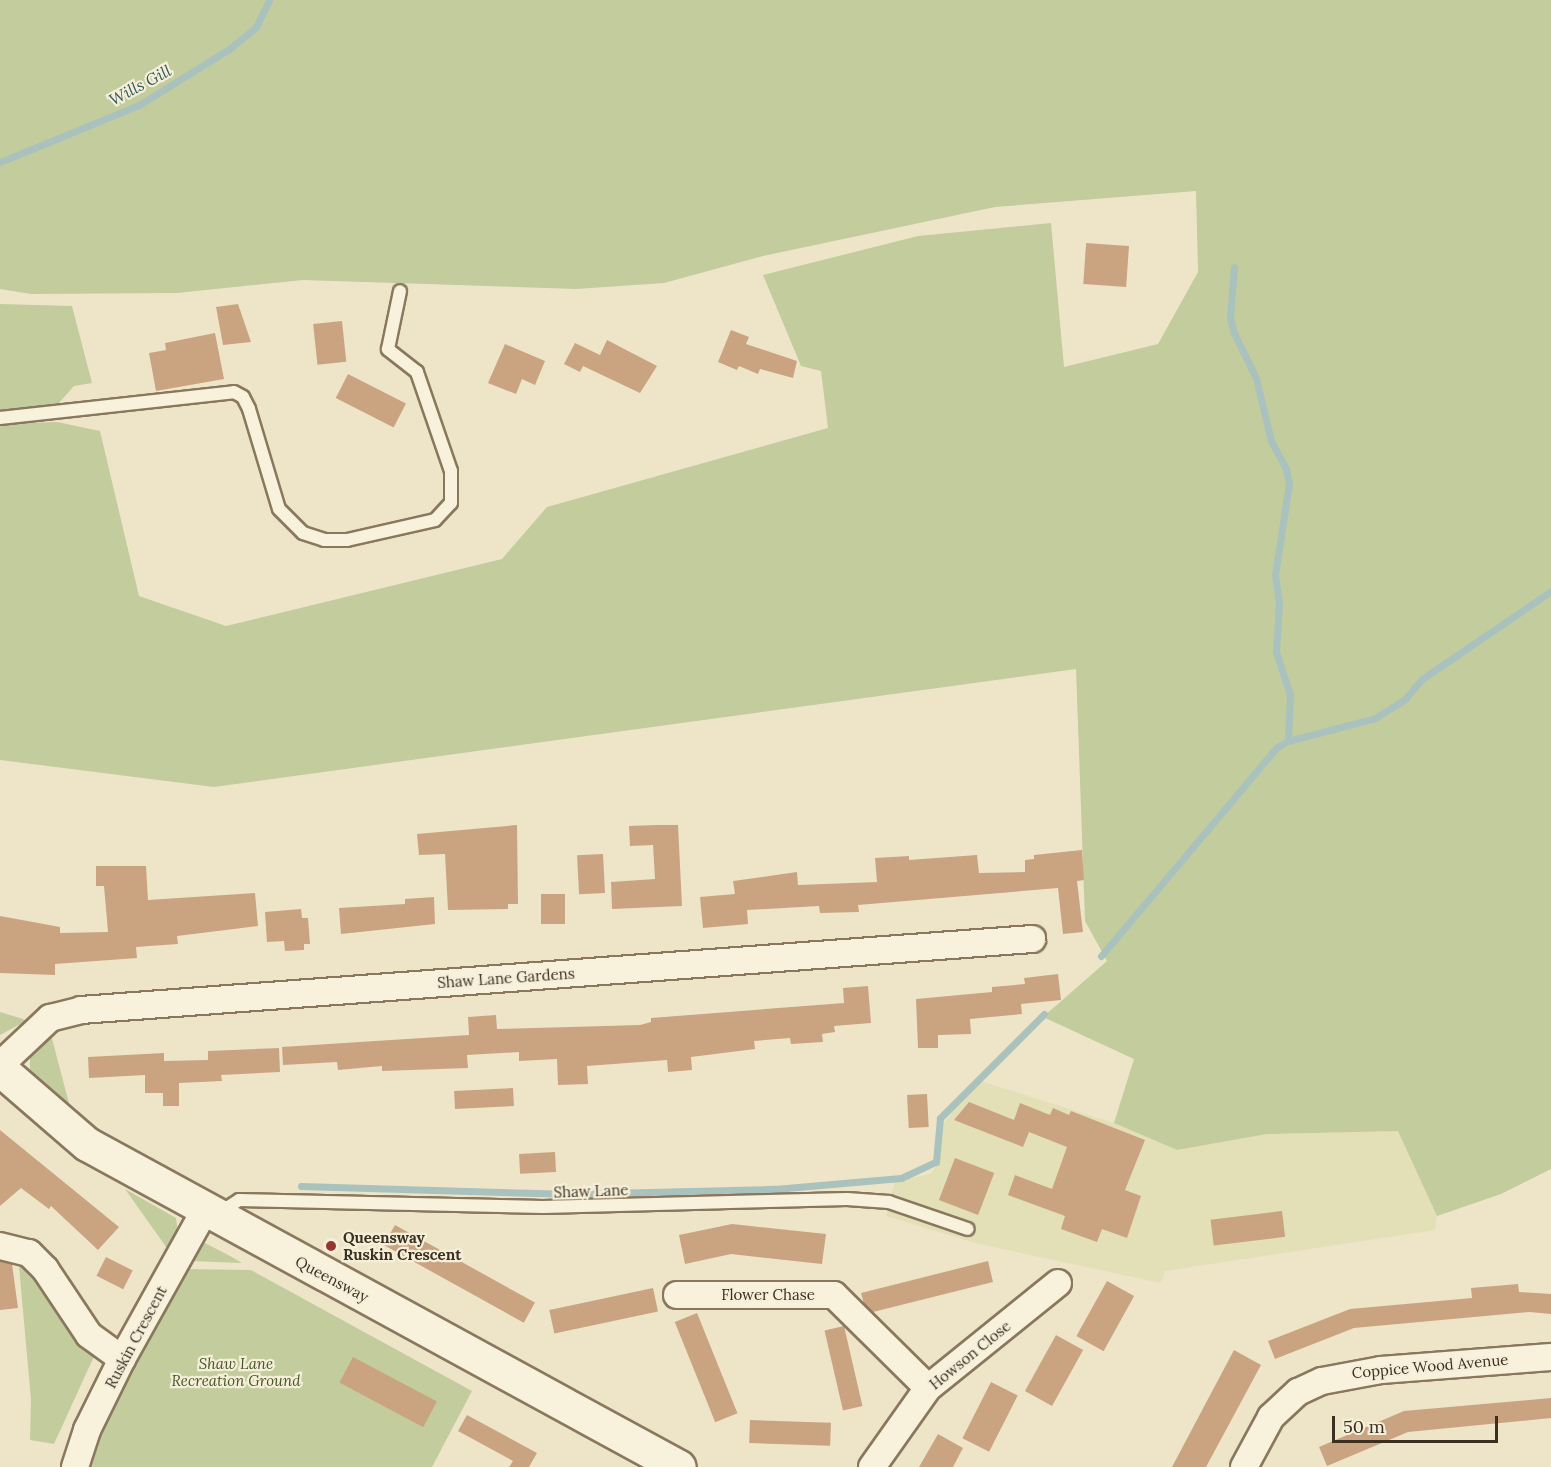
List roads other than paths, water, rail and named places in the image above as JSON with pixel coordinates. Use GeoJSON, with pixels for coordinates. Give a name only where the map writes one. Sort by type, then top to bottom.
{"type":"FeatureCollection","features":[{"type":"Feature","properties":{"kind":"street","name":"Shaw Lane Gardens"},"geometry":{"type":"LineString","coordinates":[[0,1067],[50,1018],[81,1010],[1032,939]]}},
{"type":"Feature","properties":{"kind":"street","name":"Queensway"},"geometry":{"type":"LineString","coordinates":[[0,1067],[87,1144],[679,1467]]}},
{"type":"Feature","properties":{"kind":"street","name":"Ruskin Crescent"},"geometry":{"type":"LineString","coordinates":[[75,1467],[87,1430],[122,1359],[211,1213]]}},
{"type":"Feature","properties":{"kind":"street"},"geometry":{"type":"LineString","coordinates":[[0,1246],[29,1253],[45,1269],[89,1335],[122,1359]]}},
{"type":"Feature","properties":{"kind":"street","name":"Howson Close"},"geometry":{"type":"LineString","coordinates":[[872,1467],[928,1388],[1058,1283]]}},
{"type":"Feature","properties":{"kind":"street","name":"Flower Chase"},"geometry":{"type":"LineString","coordinates":[[677,1295],[834,1295],[928,1388]]}},
{"type":"Feature","properties":{"kind":"street","name":"Coppice Wood Avenue"},"geometry":{"type":"LineString","coordinates":[[1244,1467],[1271,1417],[1298,1392],[1322,1381],[1381,1370],[1551,1357]]}},
{"type":"Feature","properties":{"kind":"lane"},"geometry":{"type":"LineString","coordinates":[[0,418],[234,392],[243,398],[249,409],[279,510],[303,533],[324,540],[347,540],[435,520],[451,503],[451,471],[417,372],[388,349],[400,291]]}},
{"type":"Feature","properties":{"kind":"lane","name":"Shaw Lane"},"geometry":{"type":"LineString","coordinates":[[211,1213],[239,1200],[543,1207],[847,1199],[889,1202],[968,1229]]}},
{"type":"Feature","properties":{"kind":"waterway","name":"Wills Gill"},"geometry":{"type":"LineString","coordinates":[[0,162],[139,105],[229,49],[256,27],[269,0]]}},
{"type":"Feature","properties":{"kind":"waterway"},"geometry":{"type":"LineString","coordinates":[[1101,956],[1277,747],[1288,741],[1290,695],[1276,652],[1279,603],[1275,575],[1289,484],[1286,469],[1271,441],[1256,378],[1234,333],[1230,318],[1234,267]]}},
{"type":"Feature","properties":{"kind":"waterway"},"geometry":{"type":"LineString","coordinates":[[1288,741],[1375,718],[1405,699],[1422,679],[1551,591]]}},
{"type":"Feature","properties":{"kind":"waterway"},"geometry":{"type":"LineString","coordinates":[[301,1186],[565,1194],[775,1189],[901,1178],[936,1162],[940,1118],[1044,1014]]}},
{"type":"Feature","properties":{"kind":"place","name":"Queensway Ruskin Crescent"},"geometry":{"type":"Point","coordinates":[331,1246]}},
{"type":"Feature","properties":{"kind":"park label","name":"Shaw Lane Recreation Ground"},"geometry":{"type":"Point","coordinates":[236,1372]}}]}
